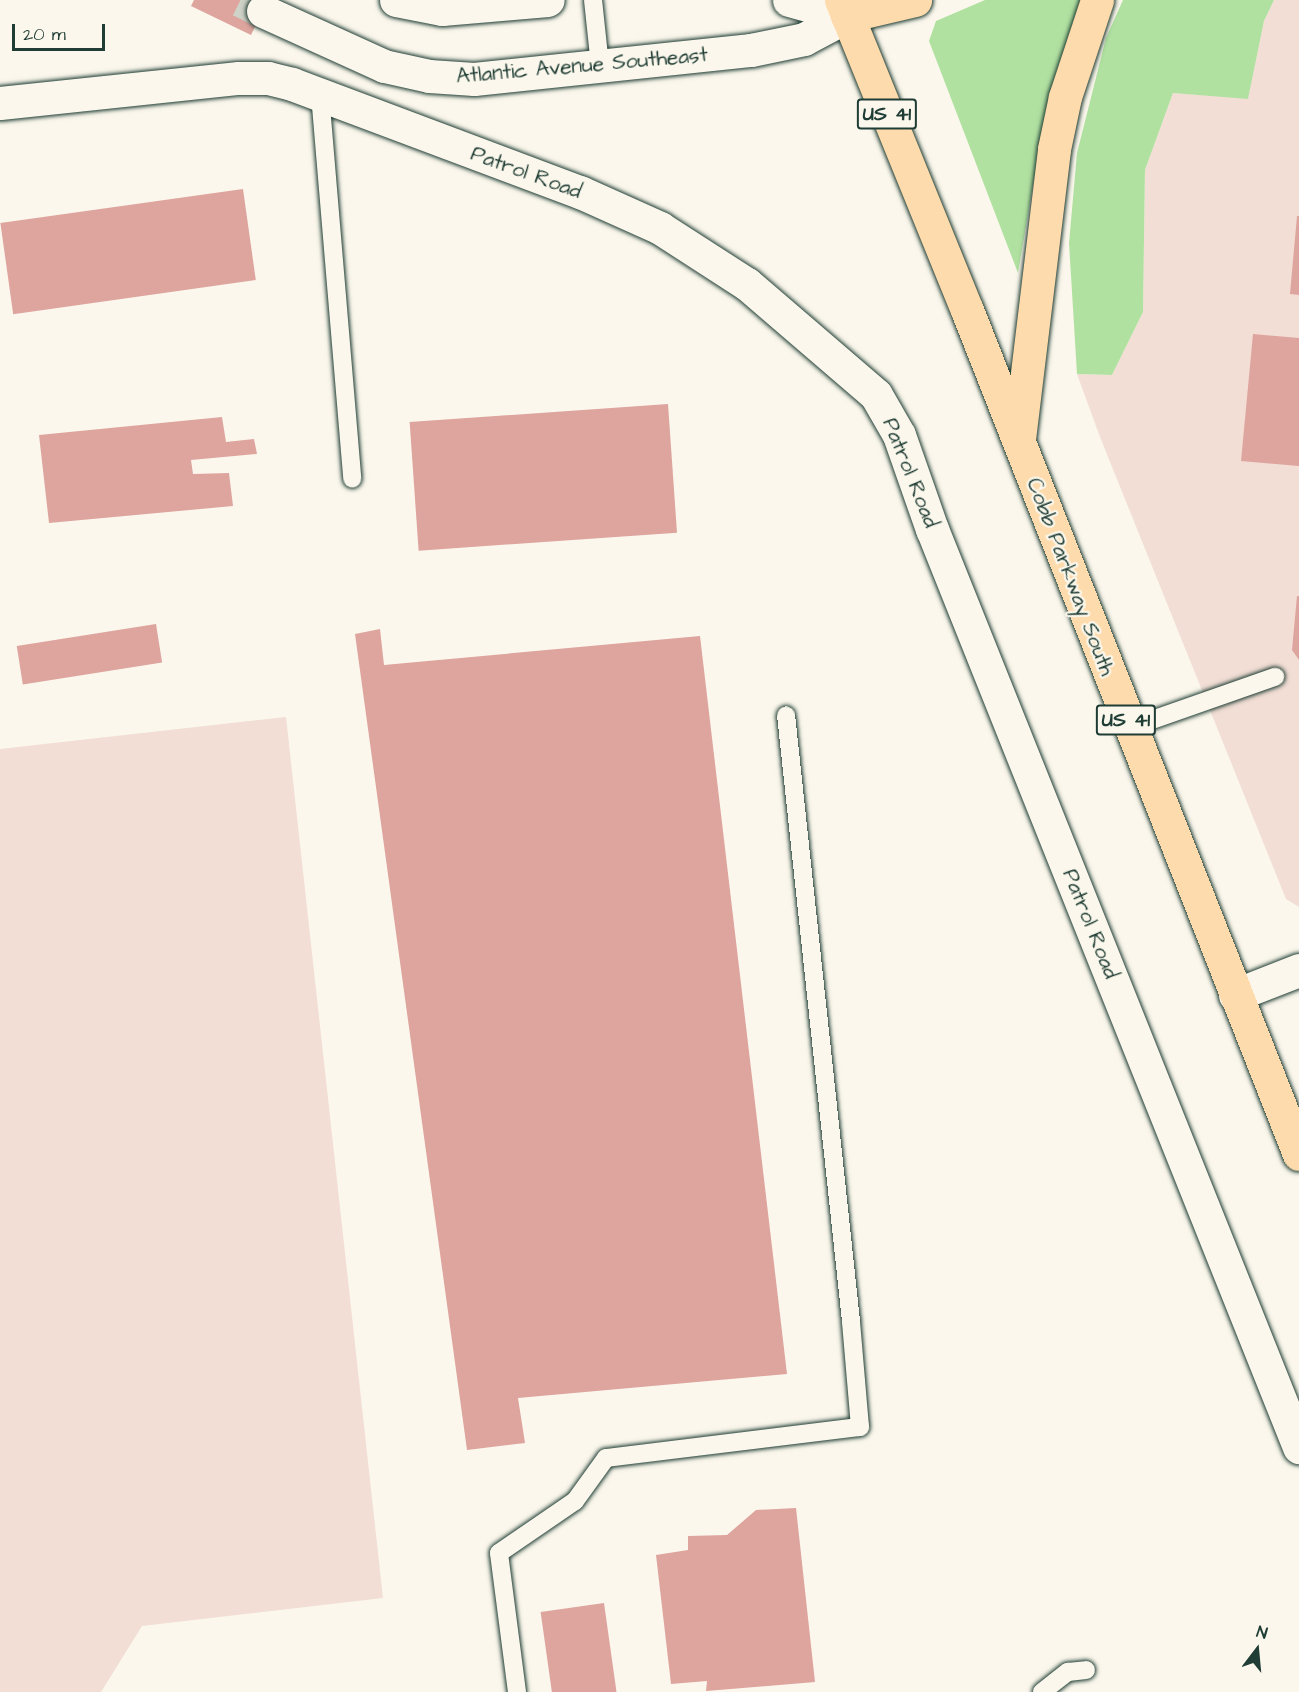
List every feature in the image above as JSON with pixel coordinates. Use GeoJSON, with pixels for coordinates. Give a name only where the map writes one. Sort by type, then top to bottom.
{"type":"FeatureCollection","features":[{"type":"Feature","properties":{"kind":"main road"},"geometry":{"type":"LineString","coordinates":[[844,8],[915,0]]}},
{"type":"Feature","properties":{"kind":"main road"},"geometry":{"type":"LineString","coordinates":[[1019,444],[1054,149],[1065,97],[1097,0]]}},
{"type":"Feature","properties":{"kind":"main road","name":"Cobb Parkway South"},"geometry":{"type":"LineString","coordinates":[[844,8],[1019,444],[1235,996],[1299,1152]]}},
{"type":"Feature","properties":{"kind":"street"},"geometry":{"type":"LineString","coordinates":[[396,0],[442,9],[542,0]]}},
{"type":"Feature","properties":{"kind":"street"},"geometry":{"type":"LineString","coordinates":[[789,0],[844,8]]}},
{"type":"Feature","properties":{"kind":"street","name":"Atlantic Avenue Southeast"},"geometry":{"type":"LineString","coordinates":[[263,11],[384,66],[429,76],[474,79],[751,50],[804,39],[844,8]]}},
{"type":"Feature","properties":{"kind":"street","name":"Patrol Road"},"geometry":{"type":"LineString","coordinates":[[0,103],[239,78],[268,78],[320,94],[507,167],[580,192],[660,228],[747,284],[876,395],[899,435],[944,559],[1299,1447]]}},
{"type":"Feature","properties":{"kind":"street"},"geometry":{"type":"LineString","coordinates":[[1235,996],[1299,970]]}},
{"type":"Feature","properties":{"kind":"lane"},"geometry":{"type":"LineString","coordinates":[[593,0],[600,66]]}},
{"type":"Feature","properties":{"kind":"lane"},"geometry":{"type":"LineString","coordinates":[[320,94],[352,479]]}},
{"type":"Feature","properties":{"kind":"lane"},"geometry":{"type":"LineString","coordinates":[[1129,728],[1275,677]]}},
{"type":"Feature","properties":{"kind":"lane"},"geometry":{"type":"LineString","coordinates":[[517,1692],[499,1553],[575,1501],[606,1458],[860,1427],[850,1309],[786,715]]}},
{"type":"Feature","properties":{"kind":"lane"},"geometry":{"type":"LineString","coordinates":[[1042,1692],[1068,1672],[1086,1670]]}},
{"type":"Feature","properties":{"kind":"shaded area"},"geometry":{"type":"Polygon","coordinates":[[[1274,0],[1299,0],[1299,907],[1286,899],[1100,437],[1077,374],[1112,375],[1143,312],[1145,170],[1173,93],[1248,98],[1264,21],[1274,0]]]}},
{"type":"Feature","properties":{"kind":"shaded area"},"geometry":{"type":"Polygon","coordinates":[[[286,717],[383,1598],[142,1626],[101,1692],[0,1692],[0,749],[286,717]]]}},
{"type":"Feature","properties":{"kind":"green space"},"geometry":{"type":"Polygon","coordinates":[[[985,0],[1083,0],[1034,179],[1018,273],[929,41],[936,21],[985,0]]]}},
{"type":"Feature","properties":{"kind":"green space"},"geometry":{"type":"Polygon","coordinates":[[[1123,0],[1274,0],[1264,21],[1248,99],[1173,93],[1145,170],[1143,312],[1112,375],[1077,374],[1069,243],[1077,153],[1106,38],[1123,0]]]}},
{"type":"Feature","properties":{"kind":"building"},"geometry":{"type":"Polygon","coordinates":[[[194,0],[268,0],[251,35],[191,6],[194,0]]]}},
{"type":"Feature","properties":{"kind":"building"},"geometry":{"type":"Polygon","coordinates":[[[243,189],[256,280],[13,314],[0,223],[243,189]]]}},
{"type":"Feature","properties":{"kind":"building"},"geometry":{"type":"Polygon","coordinates":[[[1297,216],[1299,216],[1299,295],[1290,294],[1297,216]]]}},
{"type":"Feature","properties":{"kind":"building"},"geometry":{"type":"Polygon","coordinates":[[[1253,334],[1299,338],[1299,466],[1241,461],[1253,334]]]}},
{"type":"Feature","properties":{"kind":"building"},"geometry":{"type":"Polygon","coordinates":[[[668,404],[677,533],[419,551],[410,422],[668,404]]]}},
{"type":"Feature","properties":{"kind":"building"},"geometry":{"type":"Polygon","coordinates":[[[222,417],[226,442],[254,439],[257,454],[191,460],[193,474],[229,473],[233,506],[49,523],[39,435],[222,417]]]}},
{"type":"Feature","properties":{"kind":"building"},"geometry":{"type":"Polygon","coordinates":[[[1297,596],[1299,596],[1299,660],[1292,650],[1297,596]]]}},
{"type":"Feature","properties":{"kind":"building"},"geometry":{"type":"Polygon","coordinates":[[[156,624],[162,663],[23,685],[17,646],[156,624]]]}},
{"type":"Feature","properties":{"kind":"building"},"geometry":{"type":"Polygon","coordinates":[[[380,629],[384,665],[700,636],[787,1374],[518,1398],[525,1443],[467,1450],[355,634],[380,629]]]}},
{"type":"Feature","properties":{"kind":"building"},"geometry":{"type":"Polygon","coordinates":[[[796,1508],[815,1682],[706,1691],[707,1681],[671,1684],[656,1555],[688,1550],[688,1536],[727,1535],[756,1510],[796,1508]]]}},
{"type":"Feature","properties":{"kind":"building"},"geometry":{"type":"Polygon","coordinates":[[[604,1603],[617,1692],[552,1692],[541,1612],[604,1603]]]}},
{"type":"Feature","properties":{"kind":"tunnel"},"geometry":{"type":"LineString","coordinates":[[240,0],[263,11]]}}]}
